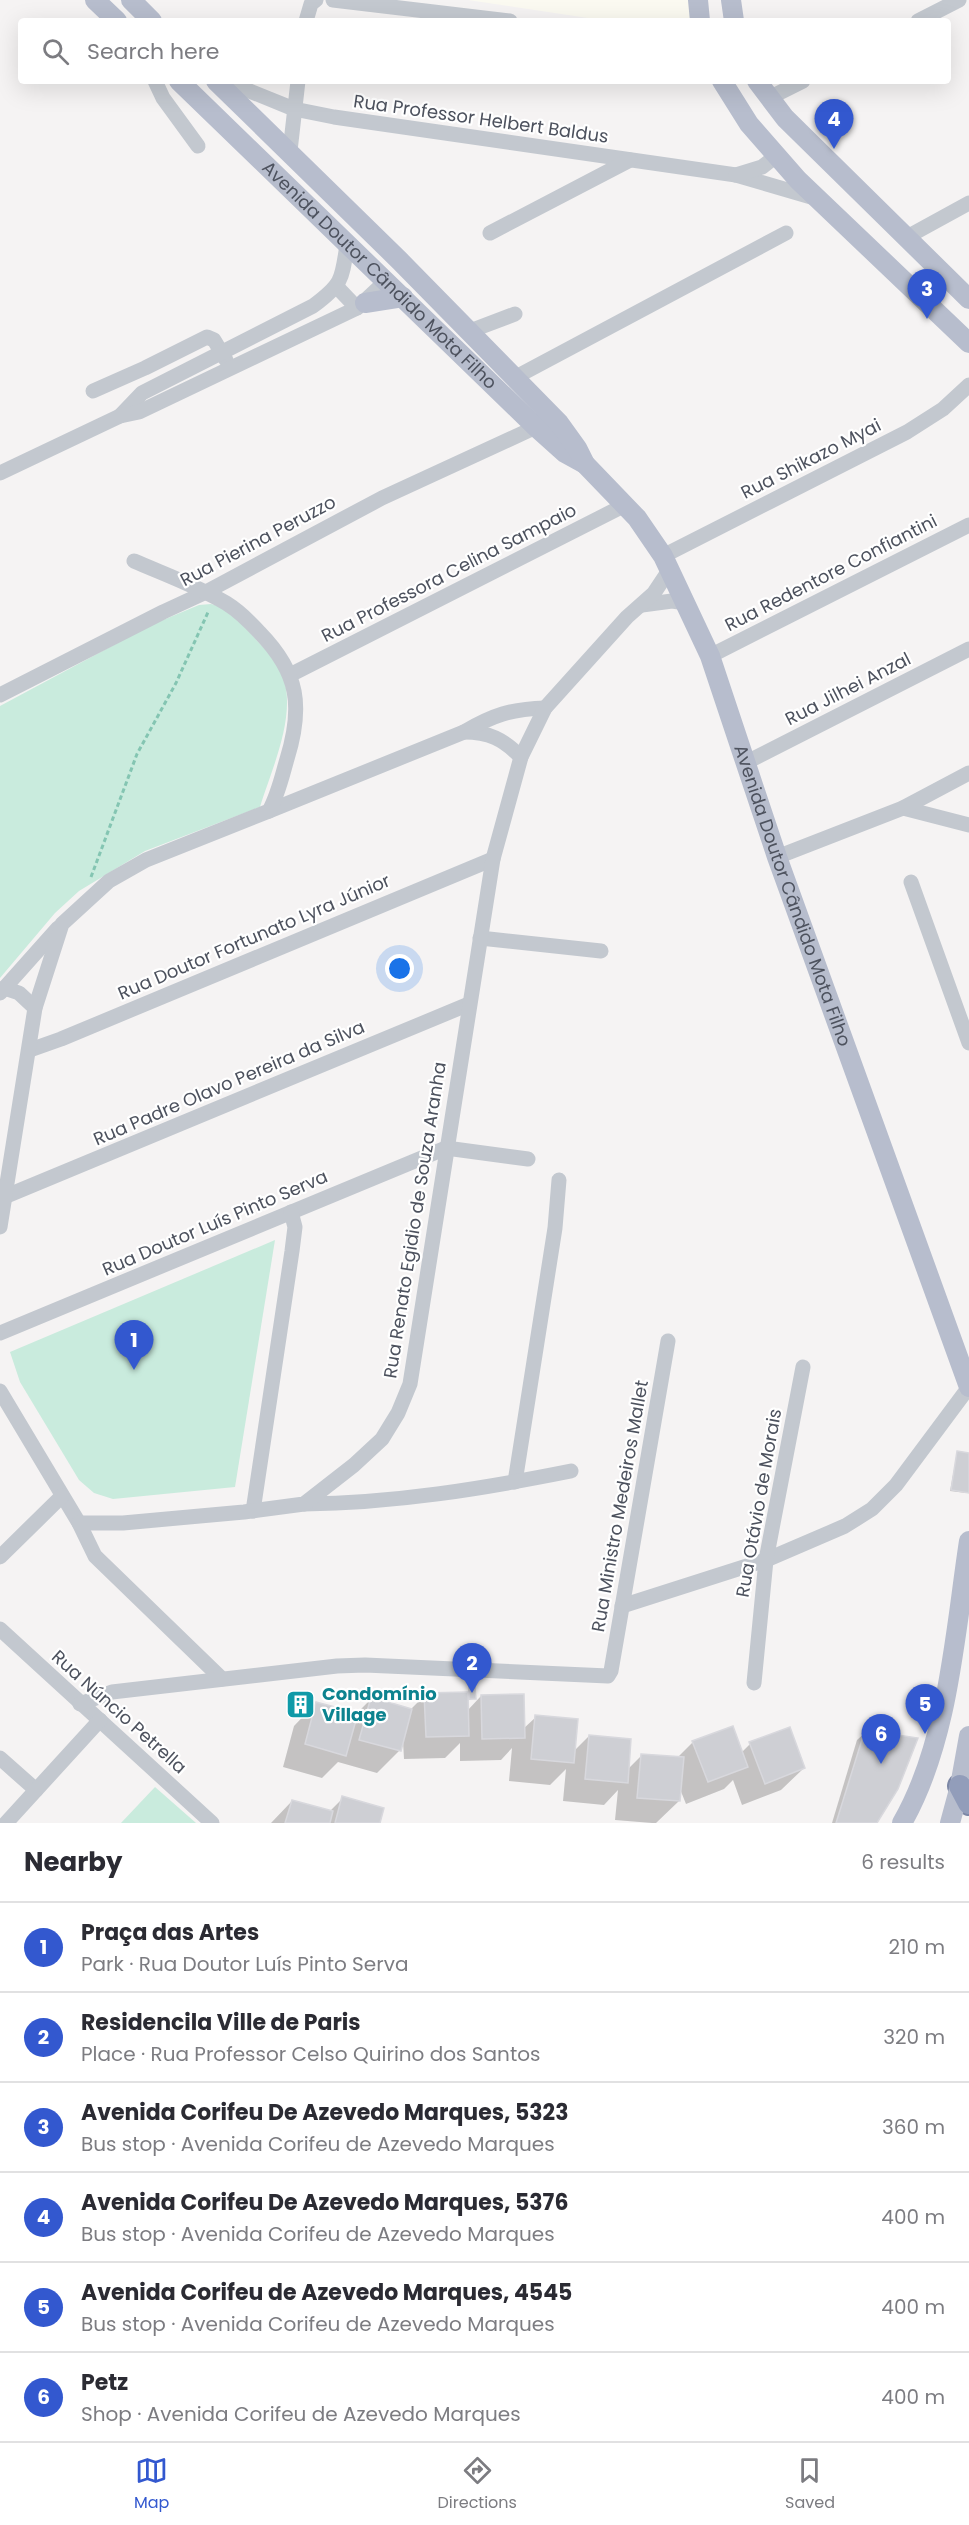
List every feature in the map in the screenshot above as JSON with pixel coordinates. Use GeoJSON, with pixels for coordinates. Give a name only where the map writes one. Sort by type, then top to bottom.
{"type":"FeatureCollection","features":[{"type":"Feature","properties":{"kind":"main road"},"geometry":{"type":"LineString","coordinates":[[95,0],[114,18]]}},
{"type":"Feature","properties":{"kind":"main road"},"geometry":{"type":"LineString","coordinates":[[131,0],[149,18]]}},
{"type":"Feature","properties":{"kind":"main road"},"geometry":{"type":"LineString","coordinates":[[698,0],[700,18]]}},
{"type":"Feature","properties":{"kind":"main road"},"geometry":{"type":"LineString","coordinates":[[731,0],[734,18]]}},
{"type":"Feature","properties":{"kind":"main road","name":"Avenida Doutor Cândido Mota Filho"},"geometry":{"type":"LineString","coordinates":[[182,84],[536,427],[565,453],[585,464],[637,518],[667,562],[710,656],[777,857],[962,1358],[969,1387]]}},
{"type":"Feature","properties":{"kind":"main road","name":"Avenida Doutor Cândido Mota Filho"},"geometry":{"type":"LineString","coordinates":[[219,84],[290,151],[559,423],[577,448],[585,464]]}},
{"type":"Feature","properties":{"kind":"main road"},"geometry":{"type":"LineString","coordinates":[[724,84],[749,124],[776,156],[969,343]]}},
{"type":"Feature","properties":{"kind":"main road"},"geometry":{"type":"LineString","coordinates":[[759,84],[785,118],[969,300]]}},
{"type":"Feature","properties":{"kind":"main road"},"geometry":{"type":"LineString","coordinates":[[340,237],[351,212]]}},
{"type":"Feature","properties":{"kind":"main road"},"geometry":{"type":"LineString","coordinates":[[386,280],[400,261]]}},
{"type":"Feature","properties":{"kind":"main road"},"geometry":{"type":"LineString","coordinates":[[361,306],[404,297]]}},
{"type":"Feature","properties":{"kind":"main road"},"geometry":{"type":"LineString","coordinates":[[902,1823],[910,1809],[930,1757],[944,1703],[969,1541]]}},
{"type":"Feature","properties":{"kind":"main road"},"geometry":{"type":"LineString","coordinates":[[950,1823],[965,1794],[969,1736]]}},
{"type":"Feature","properties":{"kind":"street"},"geometry":{"type":"LineString","coordinates":[[307,18],[310,4],[316,0]]}},
{"type":"Feature","properties":{"kind":"street"},"geometry":{"type":"LineString","coordinates":[[333,0],[485,18]]}},
{"type":"Feature","properties":{"kind":"street"},"geometry":{"type":"LineString","coordinates":[[924,18],[959,0]]}},
{"type":"Feature","properties":{"kind":"street"},"geometry":{"type":"LineString","coordinates":[[156,84],[163,98],[198,146]]}},
{"type":"Feature","properties":{"kind":"street","name":"Rua Professor Helbert Baldus"},"geometry":{"type":"LineString","coordinates":[[232,84],[294,109],[334,117],[736,176],[818,199]]}},
{"type":"Feature","properties":{"kind":"street"},"geometry":{"type":"LineString","coordinates":[[290,151],[298,84]]}},
{"type":"Feature","properties":{"kind":"street"},"geometry":{"type":"LineString","coordinates":[[769,99],[797,84]]}},
{"type":"Feature","properties":{"kind":"street","name":"Rua Professor Helbert Baldus"},"geometry":{"type":"LineString","coordinates":[[736,176],[762,167],[776,156]]}},
{"type":"Feature","properties":{"kind":"street"},"geometry":{"type":"LineString","coordinates":[[490,233],[630,160]]}},
{"type":"Feature","properties":{"kind":"street"},"geometry":{"type":"LineString","coordinates":[[907,237],[969,203]]}},
{"type":"Feature","properties":{"kind":"street"},"geometry":{"type":"LineString","coordinates":[[514,378],[786,233]]}},
{"type":"Feature","properties":{"kind":"street"},"geometry":{"type":"LineString","coordinates":[[120,416],[142,393],[313,306],[337,287],[343,274],[340,237]]}},
{"type":"Feature","properties":{"kind":"street"},"geometry":{"type":"LineString","coordinates":[[0,473],[120,416],[139,412],[361,306],[386,280]]}},
{"type":"Feature","properties":{"kind":"street"},"geometry":{"type":"LineString","coordinates":[[337,287],[361,306]]}},
{"type":"Feature","properties":{"kind":"street"},"geometry":{"type":"LineString","coordinates":[[470,331],[515,314]]}},
{"type":"Feature","properties":{"kind":"street"},"geometry":{"type":"LineString","coordinates":[[294,315],[300,334]]}},
{"type":"Feature","properties":{"kind":"street"},"geometry":{"type":"LineString","coordinates":[[93,391],[207,337],[214,340],[230,368]]}},
{"type":"Feature","properties":{"kind":"street","name":"Rua Shikazo Myai"},"geometry":{"type":"LineString","coordinates":[[667,562],[907,432],[943,410],[969,386]]}},
{"type":"Feature","properties":{"kind":"street","name":"Rua Pierina Peruzzo"},"geometry":{"type":"LineString","coordinates":[[0,695],[163,612],[210,596],[382,498],[536,427]]}},
{"type":"Feature","properties":{"kind":"street","name":"Rua Professora Celina Sampaio"},"geometry":{"type":"LineString","coordinates":[[290,675],[625,505]]}},
{"type":"Feature","properties":{"kind":"street","name":"Rua Redentore Confiantini"},"geometry":{"type":"LineString","coordinates":[[710,656],[969,525]]}},
{"type":"Feature","properties":{"kind":"street"},"geometry":{"type":"LineString","coordinates":[[134,561],[238,611],[251,622],[281,658],[290,675],[296,696],[297,715],[294,737],[278,791],[269,811]]}},
{"type":"Feature","properties":{"kind":"street","name":"Rua Renato Egidio de Souza Aranha"},"geometry":{"type":"LineString","coordinates":[[304,1504],[354,1465],[382,1439],[398,1413],[410,1384],[493,859],[521,757],[545,708],[661,584],[667,562]]}},
{"type":"Feature","properties":{"kind":"street"},"geometry":{"type":"LineString","coordinates":[[639,605],[672,601],[686,603]]}},
{"type":"Feature","properties":{"kind":"street","name":"Rua Jilhei Anzal"},"geometry":{"type":"LineString","coordinates":[[745,763],[969,649]]}},
{"type":"Feature","properties":{"kind":"street"},"geometry":{"type":"LineString","coordinates":[[2,991],[62,924],[109,881],[147,860],[464,732],[492,716],[510,711],[545,708]]}},
{"type":"Feature","properties":{"kind":"street"},"geometry":{"type":"LineString","coordinates":[[464,732],[482,732],[498,738],[521,757]]}},
{"type":"Feature","properties":{"kind":"street"},"geometry":{"type":"LineString","coordinates":[[777,857],[903,808],[969,773]]}},
{"type":"Feature","properties":{"kind":"street"},"geometry":{"type":"LineString","coordinates":[[903,808],[969,825]]}},
{"type":"Feature","properties":{"kind":"street","name":"Rua Doutor Fortunato Lyra Júnior"},"geometry":{"type":"LineString","coordinates":[[30,1050],[493,859]]}},
{"type":"Feature","properties":{"kind":"street"},"geometry":{"type":"LineString","coordinates":[[911,882],[969,1043]]}},
{"type":"Feature","properties":{"kind":"street"},"geometry":{"type":"LineString","coordinates":[[1,1212],[30,1050],[35,1008],[62,924]]}},
{"type":"Feature","properties":{"kind":"street"},"geometry":{"type":"LineString","coordinates":[[480,938],[601,951]]}},
{"type":"Feature","properties":{"kind":"street"},"geometry":{"type":"LineString","coordinates":[[17,973],[32,981],[40,990]]}},
{"type":"Feature","properties":{"kind":"street"},"geometry":{"type":"LineString","coordinates":[[2,991],[19,993],[35,1008]]}},
{"type":"Feature","properties":{"kind":"street","name":"Rua Padre Olavo Pereira da Silva"},"geometry":{"type":"LineString","coordinates":[[1,1212],[469,1004]]}},
{"type":"Feature","properties":{"kind":"street"},"geometry":{"type":"LineString","coordinates":[[446,1148],[528,1159]]}},
{"type":"Feature","properties":{"kind":"street","name":"Rua Doutor Luís Pinto Serva"},"geometry":{"type":"LineString","coordinates":[[0,1333],[446,1148]]}},
{"type":"Feature","properties":{"kind":"street"},"geometry":{"type":"LineString","coordinates":[[515,1482],[555,1228],[559,1180]]}},
{"type":"Feature","properties":{"kind":"street"},"geometry":{"type":"LineString","coordinates":[[253,1511],[292,1251],[295,1227],[291,1212]]}},
{"type":"Feature","properties":{"kind":"street","name":"Rua Ministro Medeiros Mallet"},"geometry":{"type":"LineString","coordinates":[[222,1679],[365,1665],[608,1677],[611,1671],[668,1341]]}},
{"type":"Feature","properties":{"kind":"street","name":"Rua Otávio de Morais"},"geometry":{"type":"LineString","coordinates":[[754,1683],[766,1560],[803,1367]]}},
{"type":"Feature","properties":{"kind":"street"},"geometry":{"type":"LineString","coordinates":[[622,1606],[766,1560],[845,1526],[872,1509],[896,1485],[969,1387]]}},
{"type":"Feature","properties":{"kind":"street"},"geometry":{"type":"LineString","coordinates":[[0,1391],[79,1523],[95,1556],[222,1679]]}},
{"type":"Feature","properties":{"kind":"street"},"geometry":{"type":"LineString","coordinates":[[79,1523],[123,1523],[304,1504],[363,1503],[467,1491],[571,1471]]}},
{"type":"Feature","properties":{"kind":"street"},"geometry":{"type":"LineString","coordinates":[[0,1557],[62,1496]]}},
{"type":"Feature","properties":{"kind":"street","name":"Rua Núncio Petrella"},"geometry":{"type":"LineString","coordinates":[[0,1629],[212,1823]]}},
{"type":"Feature","properties":{"kind":"street"},"geometry":{"type":"LineString","coordinates":[[80,1704],[112,1692],[222,1679]]}},
{"type":"Feature","properties":{"kind":"street"},"geometry":{"type":"LineString","coordinates":[[6,1823],[100,1720]]}},
{"type":"Feature","properties":{"kind":"street"},"geometry":{"type":"LineString","coordinates":[[0,1758],[36,1790]]}},
{"type":"Feature","properties":{"kind":"path"},"geometry":{"type":"LineString","coordinates":[[88,884],[137,754],[176,683],[212,604],[210,596]]}},
{"type":"Feature","properties":{"kind":"shaded area"},"geometry":{"type":"Polygon","coordinates":[[[468,0],[691,0],[692,18],[588,18],[468,0]]]}},
{"type":"Feature","properties":{"kind":"green space"},"geometry":{"type":"Polygon","coordinates":[[[211,604],[224,609],[240,622],[273,658],[285,681],[286,717],[277,755],[260,807],[145,851],[79,891],[55,913],[0,978],[0,706],[151,625],[199,605],[211,604]]]}},
{"type":"Feature","properties":{"kind":"green space"},"geometry":{"type":"Polygon","coordinates":[[[275,1240],[235,1487],[113,1499],[94,1493],[79,1480],[20,1382],[10,1352],[275,1240]]]}},
{"type":"Feature","properties":{"kind":"green space"},"geometry":{"type":"Polygon","coordinates":[[[155,1787],[196,1823],[121,1823],[155,1787]]]}},
{"type":"Feature","properties":{"kind":"building"},"geometry":{"type":"Polygon","coordinates":[[[957,1451],[969,1453],[969,1493],[951,1490],[957,1451]]]}},
{"type":"Feature","properties":{"kind":"building"},"geometry":{"type":"Polygon","coordinates":[[[469,1687],[475,1687],[476,1699],[469,1699],[469,1687]]]}},
{"type":"Feature","properties":{"kind":"building"},"geometry":{"type":"Polygon","coordinates":[[[468,1692],[469,1736],[426,1737],[424,1693],[468,1692]]]}},
{"type":"Feature","properties":{"kind":"building"},"geometry":{"type":"Polygon","coordinates":[[[524,1694],[525,1738],[482,1739],[481,1695],[524,1694]]]}},
{"type":"Feature","properties":{"kind":"building","name":"Condomínio Village"},"geometry":{"type":"Polygon","coordinates":[[[307,1697],[308,1711],[295,1711],[295,1698],[307,1697]]]}},
{"type":"Feature","properties":{"kind":"building"},"geometry":{"type":"Polygon","coordinates":[[[371,1697],[412,1709],[401,1751],[359,1740],[371,1697]]]}},
{"type":"Feature","properties":{"kind":"building"},"geometry":{"type":"Polygon","coordinates":[[[316,1702],[358,1713],[346,1756],[305,1744],[316,1702]]]}},
{"type":"Feature","properties":{"kind":"building"},"geometry":{"type":"Polygon","coordinates":[[[535,1715],[578,1719],[574,1763],[531,1759],[535,1715]]]}},
{"type":"Feature","properties":{"kind":"building"},"geometry":{"type":"Polygon","coordinates":[[[733,1726],[748,1767],[708,1782],[692,1741],[733,1726]]]}},
{"type":"Feature","properties":{"kind":"building"},"geometry":{"type":"Polygon","coordinates":[[[790,1727],[805,1768],[765,1784],[749,1742],[790,1727]]]}},
{"type":"Feature","properties":{"kind":"building"},"geometry":{"type":"Polygon","coordinates":[[[865,1730],[918,1738],[898,1789],[877,1823],[836,1823],[865,1730]]]}},
{"type":"Feature","properties":{"kind":"building"},"geometry":{"type":"Polygon","coordinates":[[[589,1735],[631,1739],[628,1783],[585,1779],[589,1735]]]}},
{"type":"Feature","properties":{"kind":"building"},"geometry":{"type":"Polygon","coordinates":[[[641,1754],[684,1757],[680,1801],[637,1798],[641,1754]]]}},
{"type":"Feature","properties":{"kind":"building"},"geometry":{"type":"Polygon","coordinates":[[[342,1796],[384,1808],[380,1823],[335,1823],[342,1796]]]}},
{"type":"Feature","properties":{"kind":"building"},"geometry":{"type":"Polygon","coordinates":[[[292,1800],[333,1811],[330,1823],[285,1823],[292,1800]]]}},
{"type":"Feature","properties":{"kind":"place","name":"Avenida Corifeu De Azevedo Marques, 5376"},"geometry":{"type":"Point","coordinates":[834,149]}},
{"type":"Feature","properties":{"kind":"place","name":"Avenida Corifeu De Azevedo Marques, 5323"},"geometry":{"type":"Point","coordinates":[927,319]}},
{"type":"Feature","properties":{"kind":"place","name":"Praça das Artes"},"geometry":{"type":"Point","coordinates":[134,1370]}},
{"type":"Feature","properties":{"kind":"place","name":"Residencila Ville de Paris"},"geometry":{"type":"Point","coordinates":[472,1693]}},
{"type":"Feature","properties":{"kind":"place","name":"Condomínio Village"},"geometry":{"type":"Point","coordinates":[301,1704]}},
{"type":"Feature","properties":{"kind":"place","name":"Avenida Corifeu de Azevedo Marques, 4545"},"geometry":{"type":"Point","coordinates":[925,1734]}},
{"type":"Feature","properties":{"kind":"place","name":"Petz"},"geometry":{"type":"Point","coordinates":[881,1764]}}]}
